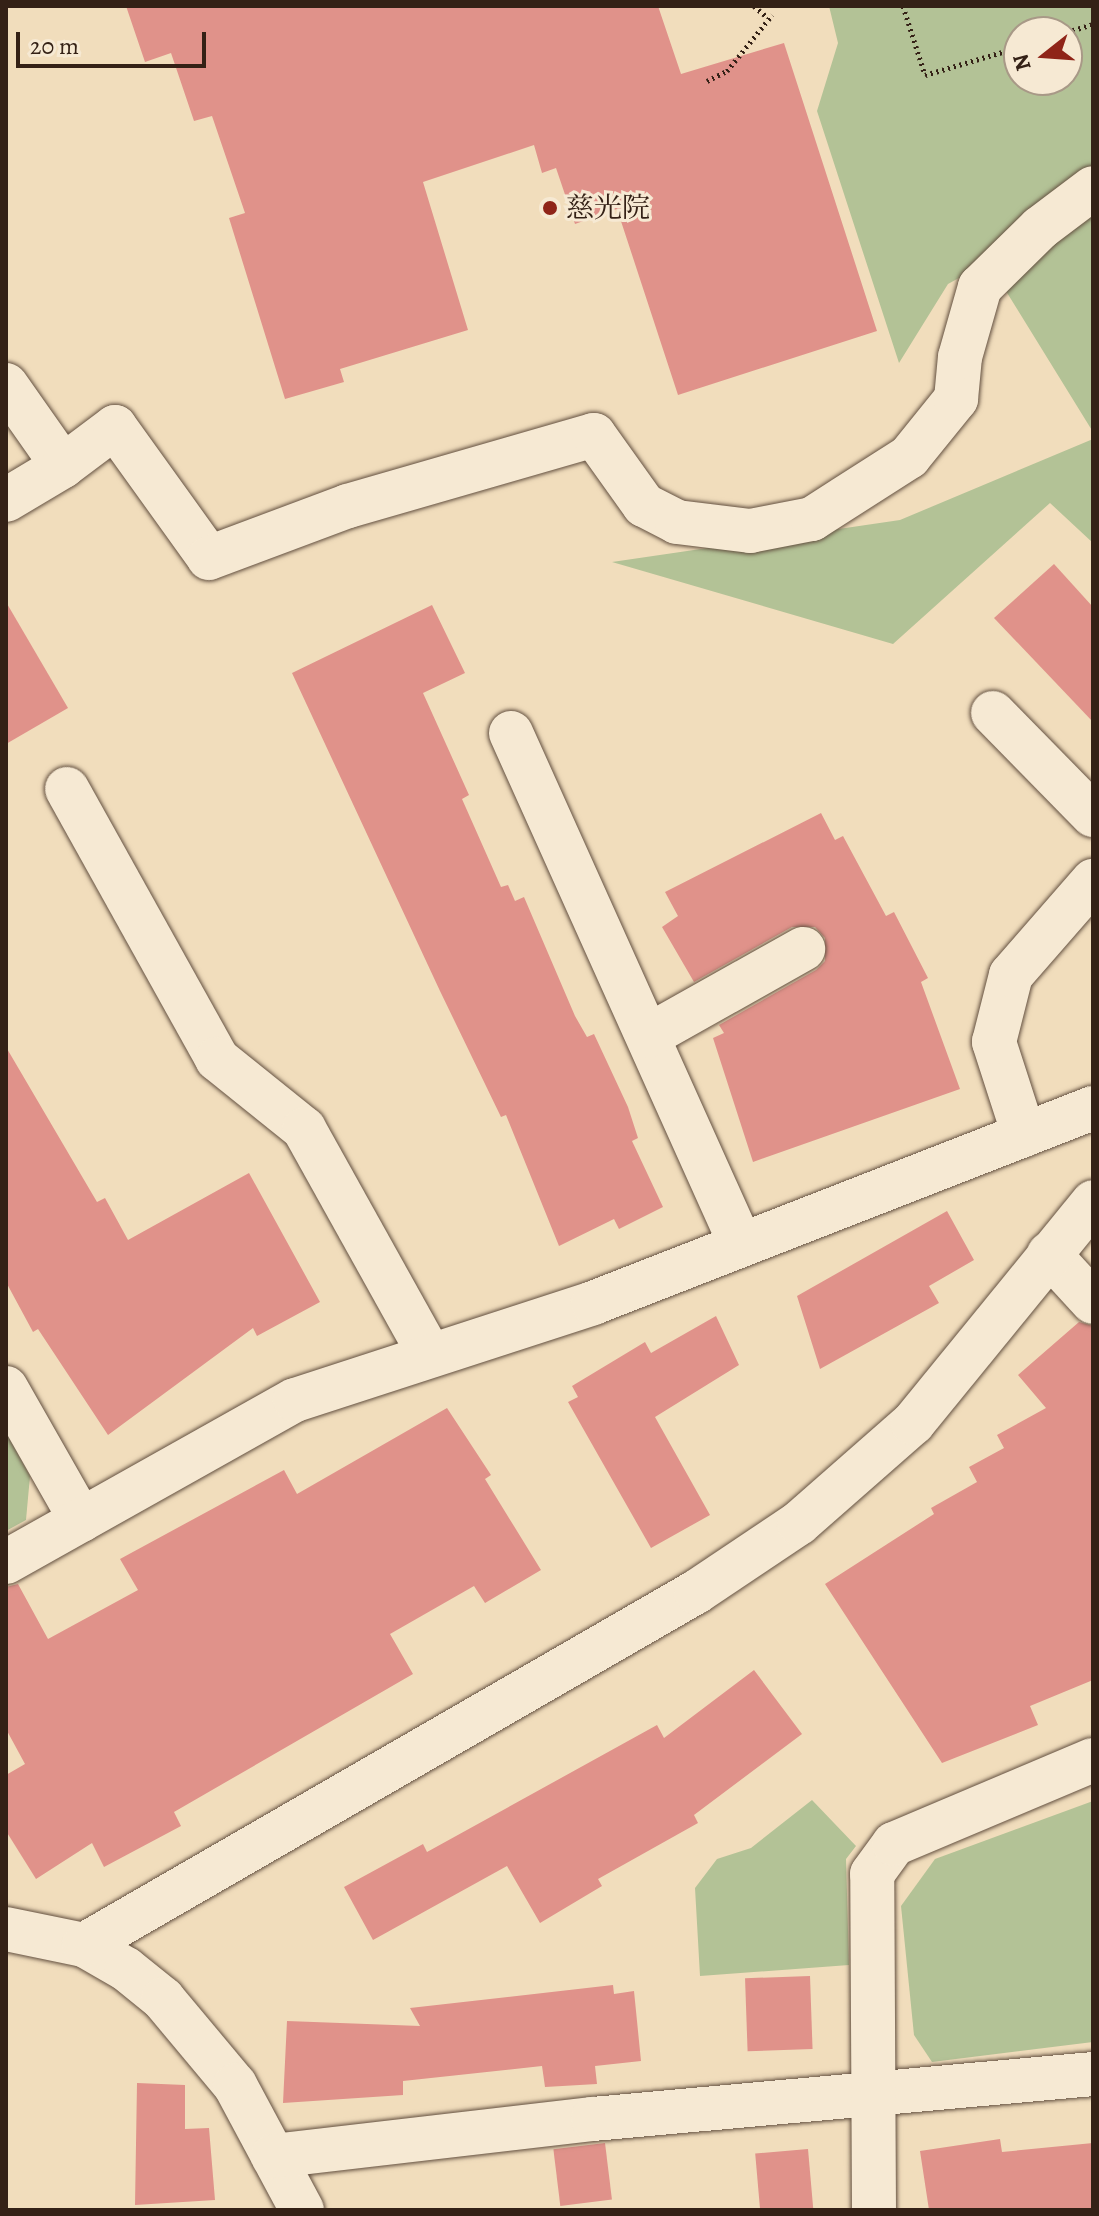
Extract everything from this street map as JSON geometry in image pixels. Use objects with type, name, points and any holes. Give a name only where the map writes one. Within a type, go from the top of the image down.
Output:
[{"type":"street","points":[[6,500],[115,427],[209,558],[348,506],[594,435],[644,505],[677,522],[750,531],[812,519],[909,457],[956,399],[960,357],[980,287],[1040,228],[1093,188]]},
{"type":"street","points":[[6,385],[77,455]]},
{"type":"street","points":[[993,713],[1093,815]]},
{"type":"street","points":[[511,733],[741,1245]]},
{"type":"street","points":[[67,789],[217,1059],[304,1129],[429,1354]]},
{"type":"street","points":[[1024,1135],[994,1042],[1011,975],[1093,881]]},
{"type":"street","points":[[648,1036],[803,949]]},
{"type":"street","points":[[6,1562],[295,1400],[593,1303],[1093,1108]]},
{"type":"street","points":[[84,1945],[696,1592],[799,1523],[913,1423],[1093,1202]]},
{"type":"street","points":[[1049,1254],[1093,1302]]},
{"type":"street","points":[[6,1388],[81,1520]]},
{"type":"street","points":[[874,2210],[876,2094],[872,1874],[894,1844],[1093,1760]]},
{"type":"street","points":[[6,1929],[84,1945],[126,1969],[190,2028],[235,2085],[302,2210]]},
{"type":"street","points":[[273,2156],[659,2114],[1093,2074]]},
{"type":"path","points":[[707,81],[727,71],[769,16],[754,6]]},
{"type":"path","points":[[903,6],[925,75],[1003,52]]},
{"type":"green space","points":[[829,6],[1093,6],[1093,432],[988,262],[948,284],[899,363],[817,111],[838,43]]},
{"type":"green space","points":[[1093,439],[1093,543],[1050,503],[893,644],[612,562],[900,520]]},
{"type":"green space","points":[[6,1433],[30,1476],[26,1520],[6,1531]]},
{"type":"green space","points":[[812,1800],[856,1846],[846,1859],[849,1965],[700,1976],[695,1888],[717,1859],[751,1848]]},
{"type":"green space","points":[[1093,1801],[1093,2042],[932,2062],[914,2035],[901,1906],[935,1859]]},
{"type":"building","points":[[126,6],[658,6],[681,74],[784,43],[877,331],[678,395],[617,209],[575,224],[556,168],[542,173],[534,145],[423,182],[468,330],[340,369],[344,382],[285,399],[229,218],[245,213],[212,116],[194,121],[171,53],[145,62]]},
{"type":"building","points":[[1054,564],[1093,607],[1093,722],[994,618]]},
{"type":"building","points":[[6,602],[68,708],[6,744]]},
{"type":"building","points":[[432,605],[465,673],[423,693],[469,795],[462,799],[501,887],[508,885],[515,901],[524,897],[575,1016],[587,1037],[594,1034],[628,1107],[638,1138],[632,1141],[663,1207],[619,1229],[614,1219],[559,1246],[506,1115],[501,1117],[292,673]]},
{"type":"building","points":[[821,813],[835,840],[843,836],[886,916],[894,912],[928,978],[921,982],[960,1089],[753,1162],[713,1038],[724,1033],[719,1025],[816,970],[825,961],[825,938],[815,927],[792,927],[694,982],[662,927],[678,916],[665,892]]},
{"type":"building","points":[[6,1047],[97,1202],[105,1198],[128,1240],[249,1173],[320,1302],[257,1336],[253,1328],[108,1435],[38,1329],[33,1332],[6,1282]]},
{"type":"building","points":[[947,1211],[974,1260],[929,1286],[939,1303],[820,1369],[797,1296]]},
{"type":"building","points":[[716,1316],[739,1365],[655,1417],[710,1515],[651,1548],[568,1402],[578,1397],[572,1386],[645,1342],[651,1353]]},
{"type":"building","points":[[1079,1322],[1093,1326],[1093,1680],[1030,1706],[1038,1725],[942,1763],[825,1584],[934,1514],[931,1508],[977,1482],[969,1467],[1004,1448],[997,1435],[1046,1408],[1018,1375]]},
{"type":"building","points":[[447,1408],[491,1475],[485,1479],[541,1570],[485,1603],[474,1586],[390,1634],[413,1674],[174,1812],[181,1826],[104,1867],[92,1843],[36,1879],[6,1831],[6,1775],[25,1764],[6,1729],[6,1587],[18,1584],[48,1639],[138,1590],[120,1559],[284,1470],[297,1494]]},
{"type":"building","points":[[754,1670],[802,1734],[694,1815],[698,1823],[598,1879],[602,1886],[540,1923],[507,1866],[373,1940],[344,1887],[423,1844],[427,1852],[657,1725],[664,1738]]},
{"type":"building","points":[[810,1976],[813,2049],[748,2051],[745,1978]]},
{"type":"building","points":[[613,1985],[614,1994],[634,1991],[641,2061],[595,2066],[597,2084],[545,2087],[542,2066],[403,2081],[403,2095],[283,2103],[287,2021],[420,2026],[410,2008]]},
{"type":"building","points":[[137,2083],[185,2085],[185,2129],[209,2128],[215,2200],[135,2205]]},
{"type":"building","points":[[1000,2139],[1002,2152],[1093,2143],[1093,2210],[929,2210],[920,2151]]},
{"type":"building","points":[[605,2143],[612,2200],[560,2206],[553,2149]]},
{"type":"building","points":[[808,2149],[813,2210],[760,2210],[755,2154]]},
{"type":"place","name":"慈光院","points":[[550,208]]}]
